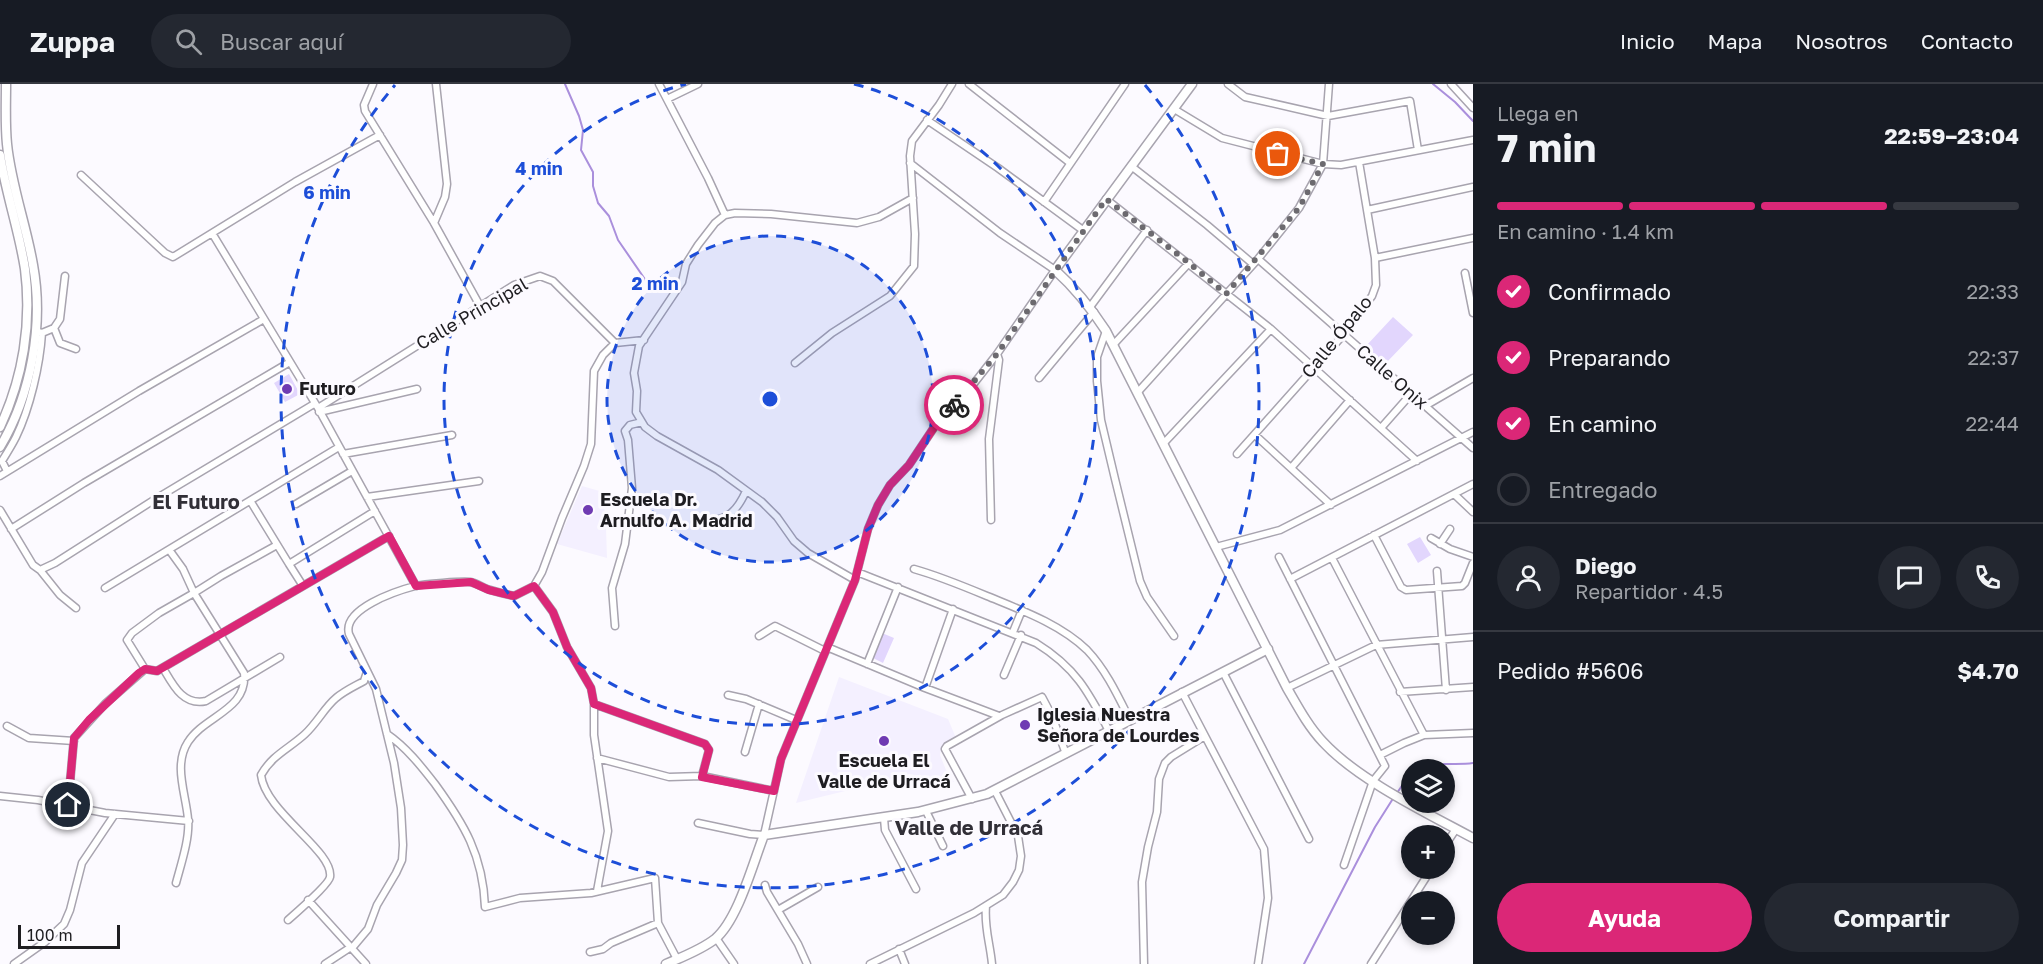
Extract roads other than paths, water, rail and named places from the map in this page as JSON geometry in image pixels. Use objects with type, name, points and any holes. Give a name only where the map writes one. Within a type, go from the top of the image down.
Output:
[{"type":"street","points":[[6,84],[7,143],[33,267],[39,359],[23,420],[17,436],[2,461],[7,471]]},
{"type":"street","points":[[373,84],[364,105],[365,111],[434,223],[480,306]]},
{"type":"street","points":[[434,223],[445,197],[447,184],[436,84]]},
{"type":"street","points":[[659,84],[708,178],[724,216]]},
{"type":"street","points":[[667,99],[698,84]]},
{"type":"street","points":[[795,363],[832,333],[890,296],[914,266],[915,234],[910,162],[912,141],[952,84]]},
{"type":"street","points":[[969,84],[1070,163]]},
{"type":"street","points":[[1044,202],[1125,84]]},
{"type":"street","points":[[666,964],[716,938],[726,926],[740,899],[764,835],[781,759],[855,580],[868,529],[878,505],[890,485],[909,465],[937,423],[968,391],[997,354],[1106,199],[1192,84]]},
{"type":"street","points":[[1228,84],[1245,97],[1328,116],[1410,100],[1418,150]]},
{"type":"street","points":[[1137,393],[1256,261],[1299,208],[1323,164],[1329,84]]},
{"type":"street","points":[[1451,84],[1473,108]]},
{"type":"street","points":[[1174,109],[1222,138],[1323,164],[1341,165],[1473,140]]},
{"type":"street","points":[[927,120],[1084,231]]},
{"type":"street","points":[[81,175],[172,257],[295,182],[381,135]]},
{"type":"street","points":[[0,155],[24,268],[27,315],[24,353],[17,384],[0,427]]},
{"type":"street","points":[[910,162],[1000,233],[1055,270],[1074,287],[1106,331],[1287,688],[1307,722],[1338,756],[1373,781],[1448,825]]},
{"type":"street","name":"Calle Ópalo","points":[[1237,454],[1344,334],[1372,296],[1376,275],[1375,258],[1359,162]]},
{"type":"street","name":"Calle Onix","points":[[1131,166],[1256,261],[1344,334],[1473,448]]},
{"type":"street","points":[[1367,210],[1473,187]]},
{"type":"street","points":[[855,580],[808,554],[794,541],[777,517],[746,491],[718,470],[657,436],[642,422],[636,412],[637,391],[634,373],[639,346],[682,282],[686,264],[698,245],[724,216],[735,213],[771,214],[857,223],[879,217],[913,198]]},
{"type":"street","points":[[1106,199],[1271,329],[1417,461]]},
{"type":"street","points":[[1040,378],[1092,310],[1147,230]]},
{"type":"street","points":[[212,233],[317,408],[416,586]]},
{"type":"street","points":[[1375,258],[1473,238]]},
{"type":"street","points":[[1113,345],[1189,263]]},
{"type":"street","points":[[1466,273],[1473,313]]},
{"type":"street","points":[[38,332],[54,328],[60,319],[65,276]]},
{"type":"street","name":"Calle Principal","points":[[40,570],[55,563],[157,498],[317,408],[514,285],[540,276],[553,281],[615,343]]},
{"type":"street","points":[[0,476],[139,391],[264,319]]},
{"type":"street","points":[[54,328],[60,343],[76,349]]},
{"type":"street","points":[[1163,444],[1271,329]]},
{"type":"street","points":[[1106,331],[1099,350],[1097,381],[1101,420],[1140,581],[1147,597],[1174,636]]},
{"type":"street","points":[[0,447],[19,408],[38,332]]},
{"type":"street","points":[[325,964],[352,947],[368,929],[377,905],[402,860],[401,808],[386,734],[376,689],[351,639],[348,629],[350,620],[366,606],[388,595],[416,586],[471,582],[489,590],[514,596],[534,586],[542,572],[591,444],[594,371],[603,356],[615,343],[644,340]]},
{"type":"street","points":[[991,520],[989,439],[999,360],[997,354]]},
{"type":"street","points":[[11,529],[84,483],[290,362]]},
{"type":"street","points":[[1425,406],[1473,378]]},
{"type":"street","points":[[317,408],[417,389]]},
{"type":"street","points":[[1381,428],[1412,394]]},
{"type":"street","points":[[1291,468],[1350,400]]},
{"type":"street","points":[[615,626],[612,588],[625,544],[632,488],[628,440],[625,431],[630,425],[642,422]]},
{"type":"street","points":[[1216,547],[1274,532],[1473,432]]},
{"type":"street","points":[[343,454],[452,435]]},
{"type":"street","points":[[1255,435],[1331,505]]},
{"type":"street","points":[[105,588],[170,551],[339,447]]},
{"type":"street","points":[[296,504],[352,471]]},
{"type":"street","points":[[367,497],[479,482]]},
{"type":"street","points":[[1290,579],[1473,484]]},
{"type":"street","points":[[694,522],[718,520],[732,514],[741,503],[746,491]]},
{"type":"street","points":[[1454,494],[1473,512]]},
{"type":"street","points":[[251,502],[303,586]]},
{"type":"street","points":[[0,510],[28,559],[60,595],[76,609]]},
{"type":"street","points":[[289,564],[375,511]]},
{"type":"street","points":[[1440,544],[1450,529]]},
{"type":"street","points":[[1374,535],[1403,589],[1438,589],[1464,585],[1473,563]]},
{"type":"street","points":[[277,545],[159,613],[129,636],[127,640],[145,669],[157,671],[163,668],[389,536]]},
{"type":"street","points":[[1431,538],[1450,549],[1473,557]]},
{"type":"street","points":[[170,551],[244,673],[238,698],[234,704],[199,730],[189,741],[182,754],[182,783],[189,821],[184,855],[176,883]]},
{"type":"street","points":[[1279,557],[1385,766],[1373,781],[1344,865]]},
{"type":"street","points":[[1332,558],[1424,735]]},
{"type":"street","points":[[914,569],[936,575],[1022,610],[1061,630],[1086,649],[1111,683],[1130,720]]},
{"type":"street","points":[[1437,571],[1446,690]]},
{"type":"street","points":[[857,572],[1021,635],[1053,654],[1074,673],[1094,701],[1109,731]]},
{"type":"street","points":[[534,586],[553,612],[567,647],[591,688],[594,704],[594,735],[608,831],[597,891]]},
{"type":"street","points":[[867,664],[898,587]]},
{"type":"street","points":[[925,688],[953,609]]},
{"type":"street","points":[[1013,632],[1022,610]]},
{"type":"street","points":[[759,636],[775,626],[925,688],[995,715],[1002,715]]},
{"type":"street","points":[[1004,675],[1021,635]]},
{"type":"street","points":[[1287,688],[1376,645],[1473,637]]},
{"type":"street","points":[[698,823],[764,835],[926,811],[972,799],[995,791],[1268,649]]},
{"type":"street","points":[[163,668],[175,688],[183,696],[197,703],[206,701],[280,657]]},
{"type":"street","points":[[68,805],[74,738],[89,720],[145,669]]},
{"type":"street","points":[[288,920],[325,887],[330,877],[328,866],[311,843],[277,807],[264,788],[261,775],[279,753],[315,724],[337,696],[364,681],[367,670]]},
{"type":"street","points":[[1223,672],[1309,839]]},
{"type":"street","points":[[1400,692],[1473,687]]},
{"type":"street","points":[[1182,693],[1265,854],[1268,898],[1258,964]]},
{"type":"street","points":[[728,695],[746,699],[796,720]]},
{"type":"street","points":[[972,799],[945,749],[946,746],[1002,715],[1042,697],[1052,716],[1066,754]]},
{"type":"street","points":[[594,704],[705,744],[709,750],[702,777]]},
{"type":"street","points":[[745,752],[759,704]]},
{"type":"street","points":[[7,726],[29,738],[74,741]]},
{"type":"street","points":[[1380,755],[1404,742],[1424,735],[1473,733]]},
{"type":"street","points":[[386,734],[399,742],[415,759],[464,827],[477,859],[483,884],[485,907],[520,898],[597,891],[656,878],[658,923],[677,959]]},
{"type":"street","points":[[1144,964],[1142,882],[1157,812],[1159,779],[1165,763],[1171,757],[1205,736]]},
{"type":"street","points":[[597,758],[669,777],[702,777],[774,791]]},
{"type":"street","points":[[870,964],[974,914],[1003,895],[1013,882],[1019,870],[1021,856],[1018,836],[995,791]]},
{"type":"street","points":[[0,796],[115,814],[189,821]]},
{"type":"street","points":[[926,811],[943,846]]},
{"type":"street","points":[[14,964],[45,942],[64,924],[82,863],[115,814]]},
{"type":"street","points":[[884,818],[885,830],[916,889]]},
{"type":"street","points":[[1455,829],[1473,838]]},
{"type":"street","points":[[1371,964],[1425,879]]},
{"type":"street","points":[[765,885],[807,964]]},
{"type":"street","points":[[778,910],[818,887]]},
{"type":"street","points":[[308,900],[366,964]]},
{"type":"street","points":[[986,906],[984,920],[992,964]]},
{"type":"street","points":[[590,952],[603,949],[611,943],[658,923]]},
{"type":"street","points":[[716,938],[734,964]]},
{"type":"street","points":[[899,949],[905,964]]},
{"type":"waterway","points":[[565,84],[583,130],[581,150],[593,172],[593,186],[598,203],[609,216],[618,240],[651,288]]},
{"type":"waterway","points":[[1433,84],[1473,121]]},
{"type":"waterway","points":[[1455,764],[1473,763]]},
{"type":"waterway","points":[[1397,793],[1401,787]]},
{"type":"waterway","points":[[1304,964],[1375,827],[1394,797]]},
{"type":"place","name":"Futuro","points":[[287,389]]},
{"type":"place","name":"Escuela Dr. Arnulfo A. Madrid","points":[[588,510]]},
{"type":"place","name":"Iglesia Nuestra Señora de Lourdes","points":[[1025,725]]},
{"type":"place","name":"Escuela El Valle de Urracá","points":[[884,741]]},
{"type":"district","name":"El Futuro","points":[[196,502]]},
{"type":"district","name":"Valle de Urracá","points":[[969,828]]}]
